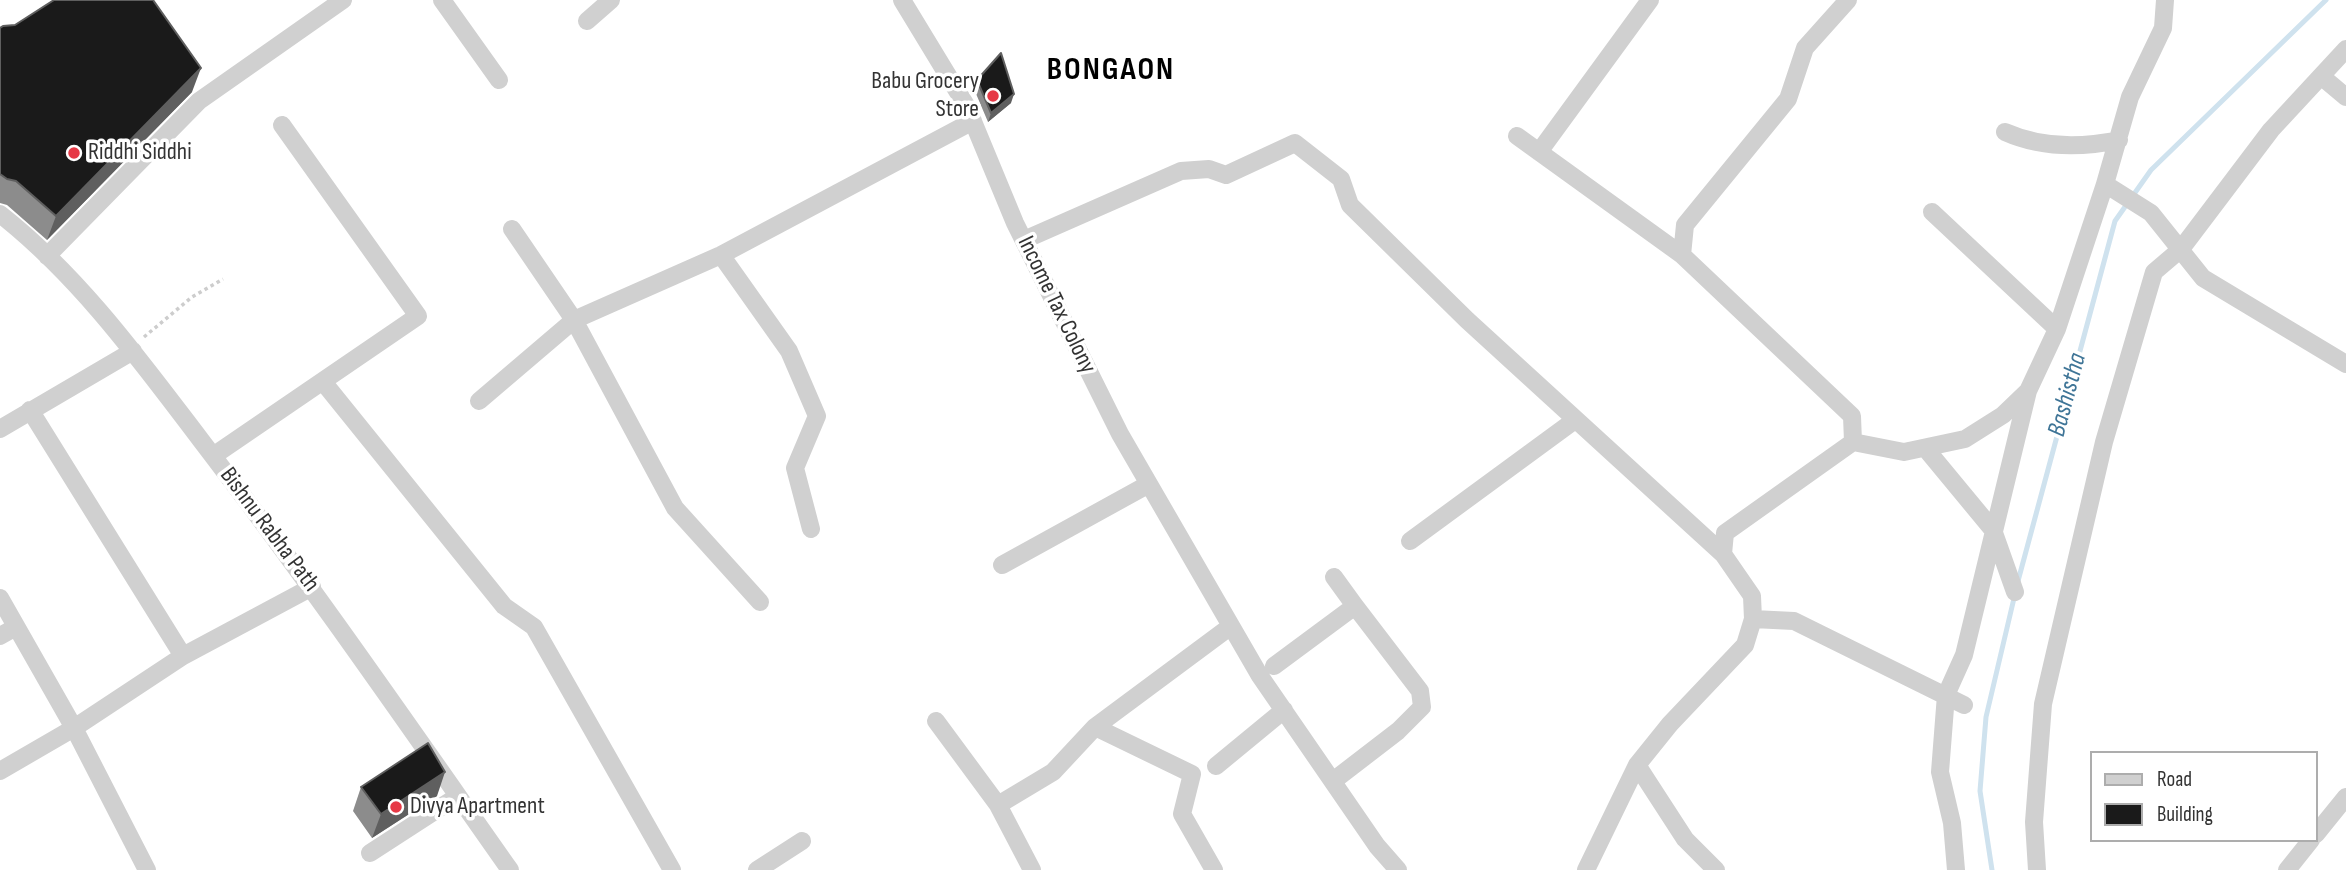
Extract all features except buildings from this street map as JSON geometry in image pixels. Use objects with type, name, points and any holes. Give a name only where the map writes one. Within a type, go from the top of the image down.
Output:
[{"type":"street","points":[[47,256],[198,101],[343,0]]},
{"type":"street","points":[[442,0],[499,80]]},
{"type":"street","points":[[587,21],[611,0]]},
{"type":"street","name":"Income Tax Colony","points":[[902,0],[973,121],[1024,240],[1120,435],[1219,606],[1284,710],[1377,846],[1398,870]]},
{"type":"street","points":[[1539,152],[1650,0]]},
{"type":"street","points":[[1956,870],[1952,823],[1940,772],[1945,695],[1964,655],[2028,391],[2057,329],[2112,187],[2119,141],[2130,97],[2163,28],[2165,0]]},
{"type":"street","points":[[1682,255],[1685,225],[1788,99],[1805,48],[1846,1]]},
{"type":"street","points":[[2036,870],[2034,822],[2043,704],[2104,442],[2154,272],[2181,249],[2271,131],[2346,49]]},
{"type":"street","points":[[2321,76],[2346,97]]},
{"type":"street","points":[[480,401],[574,320],[721,255],[973,121]]},
{"type":"street","points":[[213,456],[324,383],[418,316],[282,125]]},
{"type":"street","points":[[2005,132],[2021,139],[2065,146],[2093,146],[2119,141]]},
{"type":"street","points":[[1517,136],[1682,255],[1852,416],[1853,442]]},
{"type":"street","points":[[1024,240],[1181,171],[1209,169],[1226,175],[1295,144],[1341,179],[1350,205],[1575,420],[1723,554],[1752,596],[1753,619],[1745,645],[1670,724],[1637,765],[1586,870]]},
{"type":"street","points":[[2112,187],[2151,213],[2203,278],[2346,364]]},
{"type":"street","points":[[1932,212],[2057,329]]},
{"type":"street","name":"Bishnu Rabha Path","points":[[0,214],[47,256],[136,346],[213,456],[312,587],[510,870]]},
{"type":"street","points":[[512,229],[574,320],[675,508],[760,602]]},
{"type":"street","points":[[721,255],[789,351],[817,416],[795,468],[811,529]]},
{"type":"street","points":[[0,429],[136,346]]},
{"type":"street","points":[[324,383],[504,606],[534,627],[672,870]]},
{"type":"street","points":[[1723,554],[1725,533],[1853,442],[1905,452],[1965,439],[2003,415],[2028,391]]},
{"type":"street","points":[[30,410],[183,656]]},
{"type":"street","points":[[1410,541],[1575,420]]},
{"type":"street","points":[[1926,449],[1993,530],[2015,592]]},
{"type":"street","points":[[1002,565],[1149,484]]},
{"type":"street","points":[[1333,781],[1398,731],[1422,707],[1420,691],[1334,577]]},
{"type":"street","points":[[0,771],[74,728],[183,656],[312,587]]},
{"type":"street","points":[[0,598],[74,728],[147,870]]},
{"type":"street","points":[[1274,666],[1355,606]]},
{"type":"street","points":[[1753,619],[1794,621],[1964,705]]},
{"type":"street","points":[[998,805],[1053,772],[1095,727],[1231,626]]},
{"type":"street","points":[[0,636],[16,627]]},
{"type":"street","points":[[1216,766],[1284,710]]},
{"type":"street","points":[[936,720],[998,805],[1032,870]]},
{"type":"street","points":[[1095,727],[1192,774],[1182,814],[1214,870]]},
{"type":"street","points":[[1637,765],[1685,839],[1716,870]]},
{"type":"street","points":[[370,853],[458,796]]},
{"type":"street","points":[[2318,832],[2346,797]]},
{"type":"street","points":[[757,870],[802,841]]},
{"type":"street","points":[[2287,870],[2309,842]]},
{"type":"path","points":[[136,346],[192,297],[223,279]]},
{"type":"waterway","name":"Bashistha","points":[[2018,581],[2115,221],[2151,170],[2326,0]]},
{"type":"waterway","name":"Bashistha","points":[[1992,870],[1980,791],[1986,717],[2015,594]]},
{"type":"place","name":"Babu Grocery Store","points":[[993,96]]},
{"type":"place","name":"Riddhi Siddhi","points":[[74,153]]},
{"type":"place","name":"Divya Apartment","points":[[396,807]]},
{"type":"district","name":"BONGAON","points":[[1111,71]]}]
